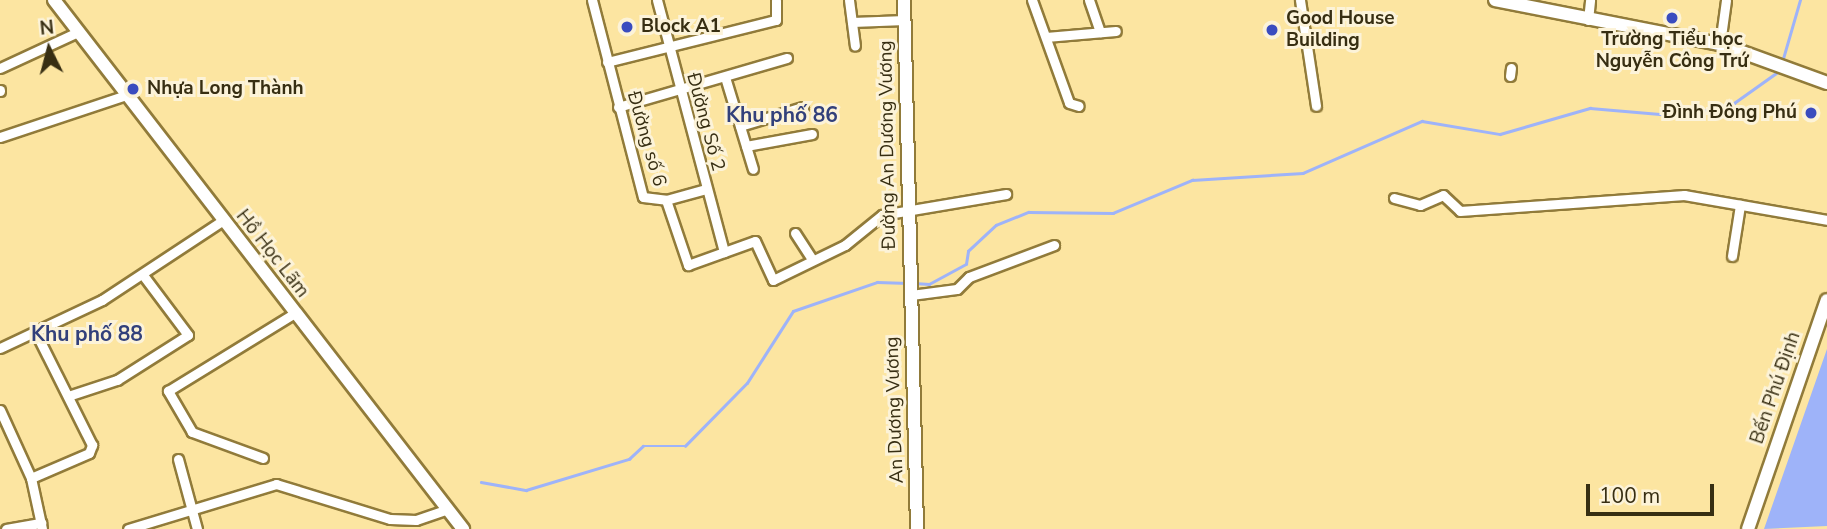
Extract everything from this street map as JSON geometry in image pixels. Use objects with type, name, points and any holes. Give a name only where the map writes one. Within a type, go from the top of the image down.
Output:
[{"type":"main road","name":"Hồ Học Lãm","points":[[54,0],[293,314],[463,529]]},
{"type":"main road","name":"Đường An Dương Vương","points":[[904,0],[911,292]]},
{"type":"main road","points":[[1494,0],[1720,44],[1757,60],[1827,83]]},
{"type":"main road","name":"An Dương Vương","points":[[911,292],[917,529]]},
{"type":"main road","name":"Bến Phú Định","points":[[1748,529],[1827,300]]},
{"type":"street","name":"Đường số 6","points":[[592,0],[643,197],[666,201],[688,265],[724,251]]},
{"type":"street","name":"Đường Số 2","points":[[657,0],[678,90],[724,251]]},
{"type":"street","points":[[607,62],[776,20],[776,0]]},
{"type":"street","points":[[849,0],[855,46]]},
{"type":"street","points":[[1032,0],[1069,103],[1079,106]]},
{"type":"street","points":[[1089,0],[1100,32]]},
{"type":"street","points":[[1300,0],[1316,106]]},
{"type":"street","points":[[1588,20],[1590,0]]},
{"type":"street","points":[[1720,44],[1726,0]]},
{"type":"street","points":[[852,23],[905,20]]},
{"type":"street","points":[[1046,37],[1116,31]]},
{"type":"street","points":[[0,68],[78,32]]},
{"type":"street","points":[[618,107],[787,58]]},
{"type":"street","points":[[725,76],[753,169]]},
{"type":"street","points":[[0,137],[126,95]]},
{"type":"street","points":[[740,126],[803,107]]},
{"type":"street","points":[[746,146],[812,134]]},
{"type":"street","points":[[666,201],[706,189]]},
{"type":"street","points":[[724,251],[755,241],[773,279],[845,245],[882,215],[907,208],[1006,194]]},
{"type":"street","points":[[1394,198],[1420,205],[1443,195],[1460,211],[1684,195],[1827,220]]},
{"type":"street","points":[[1732,257],[1740,205]]},
{"type":"street","points":[[0,348],[37,335],[143,275],[222,221]]},
{"type":"street","points":[[795,233],[812,259]]},
{"type":"street","points":[[911,292],[957,289],[970,277],[1054,245]]},
{"type":"street","points":[[68,396],[117,380],[188,335],[143,275]]},
{"type":"street","points":[[263,458],[192,432],[168,391],[293,314]]},
{"type":"street","points":[[31,478],[89,453],[92,445],[37,335]]},
{"type":"street","points":[[0,410],[31,478],[41,526],[6,529]]},
{"type":"street","points":[[178,459],[197,529]]},
{"type":"street","points":[[128,529],[276,484],[390,519],[416,520],[448,509]]},
{"type":"water","points":[[1827,349],[1827,526],[1764,529]]},
{"type":"waterway","points":[[1782,62],[1800,0]]},
{"type":"waterway","points":[[914,283],[929,284],[966,264],[968,251],[996,225],[1029,212],[1113,213],[1192,180],[1303,173],[1422,121],[1500,134],[1590,108],[1683,116],[1734,103],[1779,71]]},
{"type":"waterway","points":[[481,482],[526,490],[629,459],[643,446],[685,446],[747,383],[793,311],[877,282],[908,283]]},
{"type":"place","name":"Trường Tiểu học Nguyễn Công Trứ","points":[[1672,18]]},
{"type":"place","name":"Block A1","points":[[627,27]]},
{"type":"place","name":"Good House Building","points":[[1272,30]]},
{"type":"place","name":"Nhựa Long Thành","points":[[133,89]]},
{"type":"place","name":"Đình Đông Phú","points":[[1811,113]]},
{"type":"district","name":"Khu phố 86","points":[[782,115]]},
{"type":"district","name":"Khu phố 88","points":[[87,334]]}]
